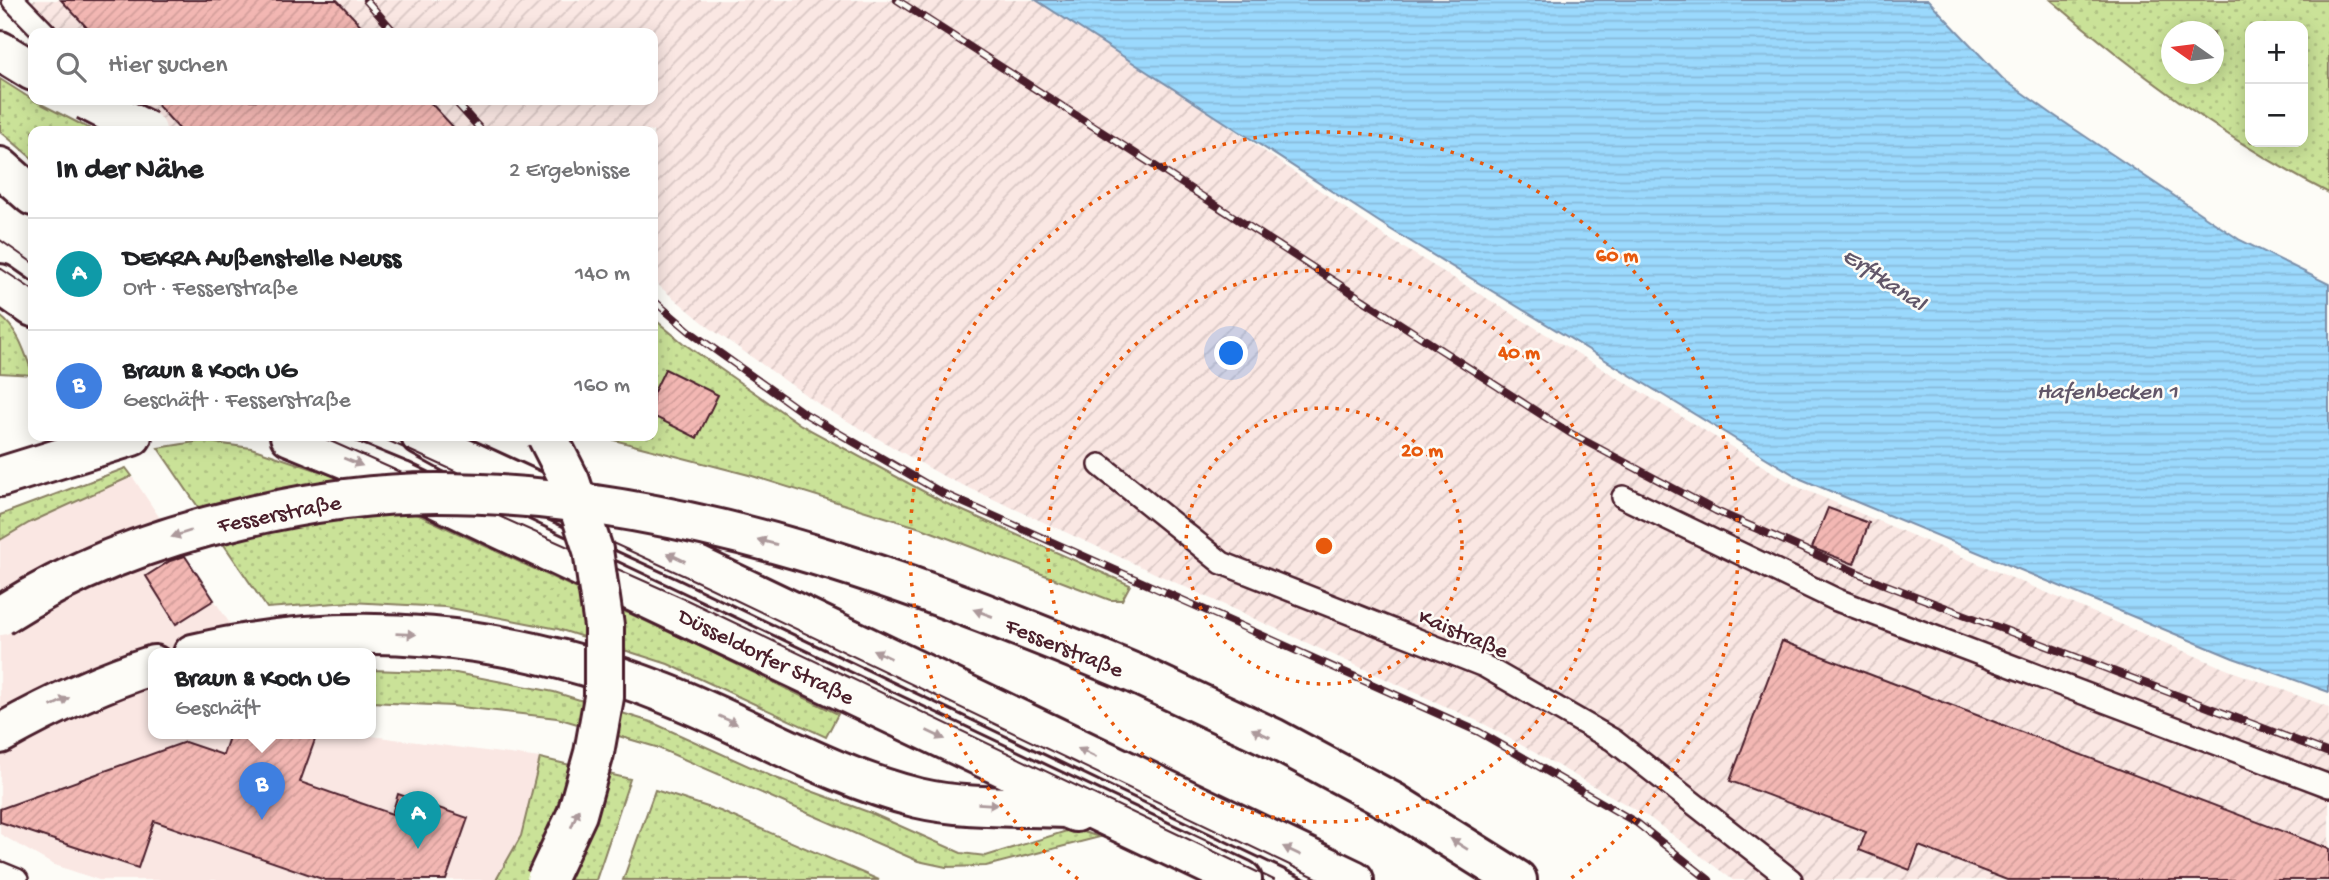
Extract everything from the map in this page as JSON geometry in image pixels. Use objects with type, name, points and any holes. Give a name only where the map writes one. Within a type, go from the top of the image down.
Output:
[{"type":"main road","points":[[0,51],[28,68]]},
{"type":"main road","points":[[96,105],[137,126]]},
{"type":"main road","points":[[0,167],[28,192]]},
{"type":"main road","points":[[0,177],[28,194]]},
{"type":"main road","points":[[0,284],[28,304]]},
{"type":"main road","points":[[0,467],[28,441]]},
{"type":"main road","points":[[0,477],[116,441]]},
{"type":"main road","name":"Düsseldorfer Straße","points":[[302,441],[412,487],[1242,880]]},
{"type":"main road","points":[[430,441],[1354,880]]},
{"type":"main road","points":[[547,880],[577,814],[594,752],[604,697],[604,626],[593,550],[570,481],[550,441]]},
{"type":"main road","name":"Fesserstraße","points":[[0,616],[78,574],[144,546],[208,526],[283,508],[360,498],[435,493],[519,496],[609,506],[687,521],[802,552],[1027,629],[1138,675],[1273,738],[1394,803],[1517,880]]},
{"type":"main road","points":[[216,648],[289,636],[355,633],[428,635],[550,657],[665,693],[861,779],[899,792],[941,802],[1066,808],[1182,852]]},
{"type":"main road","points":[[0,734],[51,705],[148,667]]},
{"type":"lane","points":[[13,0],[40,28]]},
{"type":"lane","points":[[113,105],[134,126]]},
{"type":"lane","name":"Kaistraße","points":[[1100,465],[1222,563],[1484,666],[1613,740],[1791,880]]},
{"type":"lane","points":[[1623,497],[1837,600],[2329,786]]},
{"type":"lane","points":[[0,873],[17,880]]},
{"type":"shaded area","points":[[0,0],[1050,0],[1386,237],[1796,486],[2226,669],[2329,707],[2329,880],[1733,880],[1650,818],[1484,724],[945,477],[823,407],[710,328],[658,285],[658,126],[119,126],[98,105],[658,105],[658,28],[28,28],[28,32]]},
{"type":"shaded area","points":[[132,476],[246,648],[148,648],[148,739],[376,739],[376,737],[540,758],[521,836],[496,880],[99,880],[52,864],[0,834],[0,540],[29,523]]},
{"type":"green space","points":[[2051,0],[2329,0],[2329,193],[2247,147],[2308,147],[2308,21],[2245,21],[2245,146],[2150,80]]},
{"type":"green space","points":[[0,79],[28,97],[28,105],[43,105],[84,126],[28,126],[28,155],[0,131]]},
{"type":"green space","points":[[0,316],[17,335],[28,361],[28,375],[0,373]]},
{"type":"green space","points":[[658,322],[683,343],[801,425],[943,502],[1130,585],[1122,600],[1110,600],[924,529],[749,475],[618,441],[658,441]]},
{"type":"green space","points":[[201,441],[251,448],[340,478],[838,714],[826,737],[668,664],[558,629],[445,607],[350,602],[267,608],[158,448]]},
{"type":"green space","points":[[126,468],[132,476],[29,523],[0,540],[0,515]]},
{"type":"green space","points":[[376,670],[456,673],[554,692],[651,722],[773,777],[871,813],[961,853],[986,856],[1073,829],[1100,837],[986,866],[946,867],[918,861],[656,747],[557,718],[452,706],[376,702]]},
{"type":"green space","points":[[540,758],[630,779],[596,880],[496,880],[521,836]]},
{"type":"green space","points":[[655,790],[720,811],[879,880],[623,880]]},
{"type":"water","points":[[1036,0],[1928,0],[2003,79],[2052,114],[2240,240],[2329,284],[2329,692],[2233,658],[1801,479],[1390,229]]},
{"type":"building","points":[[61,0],[337,0],[363,28],[87,28]]},
{"type":"building","points":[[158,105],[433,105],[452,126],[176,126]]},
{"type":"building","points":[[665,369],[718,395],[697,438],[658,418],[658,384]]},
{"type":"building","points":[[1828,508],[1869,523],[1854,564],[1812,548]]},
{"type":"building","points":[[185,556],[214,600],[176,624],[146,576],[170,561]]},
{"type":"building","points":[[1782,641],[2329,849],[2329,880],[2007,880],[1919,846],[1910,870],[1859,850],[1866,832],[1730,781]]},
{"type":"building","points":[[228,739],[315,739],[300,782],[392,814],[398,794],[468,818],[446,880],[325,880],[154,821],[138,868],[0,822],[0,809],[185,742],[223,755]]},
{"type":"tram line","points":[[0,240],[28,260]]},
{"type":"tram line","points":[[0,268],[28,287]]},
{"type":"tram line","points":[[330,441],[687,600],[1274,880]]},
{"type":"tram line","points":[[389,441],[698,582],[1321,880]]},
{"type":"railway","points":[[366,0],[391,28]]},
{"type":"railway","points":[[897,0],[1570,433],[1716,511],[1881,583],[2329,753]]},
{"type":"railway","points":[[459,105],[477,126]]},
{"type":"railway","points":[[658,304],[693,334],[802,412],[942,493],[1479,732],[1637,823],[1709,880]]},
{"type":"place","name":"Braun & Koch UG","points":[[262,820]]},
{"type":"place","name":"DEKRA Außenstelle Neuss","points":[[418,849]]},
{"type":"water label","name":"Erftkanal","points":[[1885,278]]},
{"type":"water label","name":"Hafenbecken 1","points":[[2107,390]]}]
